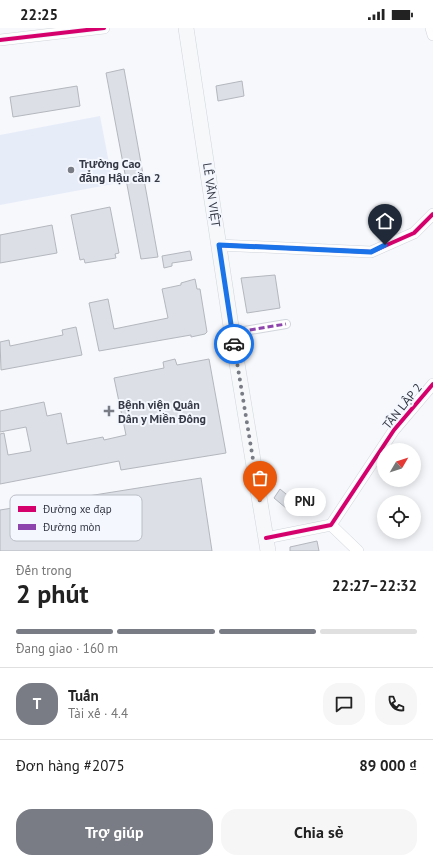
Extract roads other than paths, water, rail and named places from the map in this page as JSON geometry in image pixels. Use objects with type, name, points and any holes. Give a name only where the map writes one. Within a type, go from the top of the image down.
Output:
[{"type":"main road","name":"LÊ VĂN VIỆT","points":[[186,28],[232,332],[267,544]]},
{"type":"street","points":[[0,40],[104,28]]},
{"type":"street","points":[[431,28],[433,35]]},
{"type":"street","points":[[219,245],[371,252],[414,233],[433,214]]},
{"type":"street","points":[[232,332],[286,324]]},
{"type":"street","name":"TÂN LẬP 2","points":[[331,525],[394,430],[433,384]]},
{"type":"street","points":[[267,544],[331,525],[358,551]]},
{"type":"place","name":"Trường Cao đẳng Hậu cần 2","points":[[71,170]]},
{"type":"place","name":"Bệnh viện Quân Dân y Miền Đông","points":[[109,411]]},
{"type":"place","name":"PNJ","points":[[260,502]]}]
